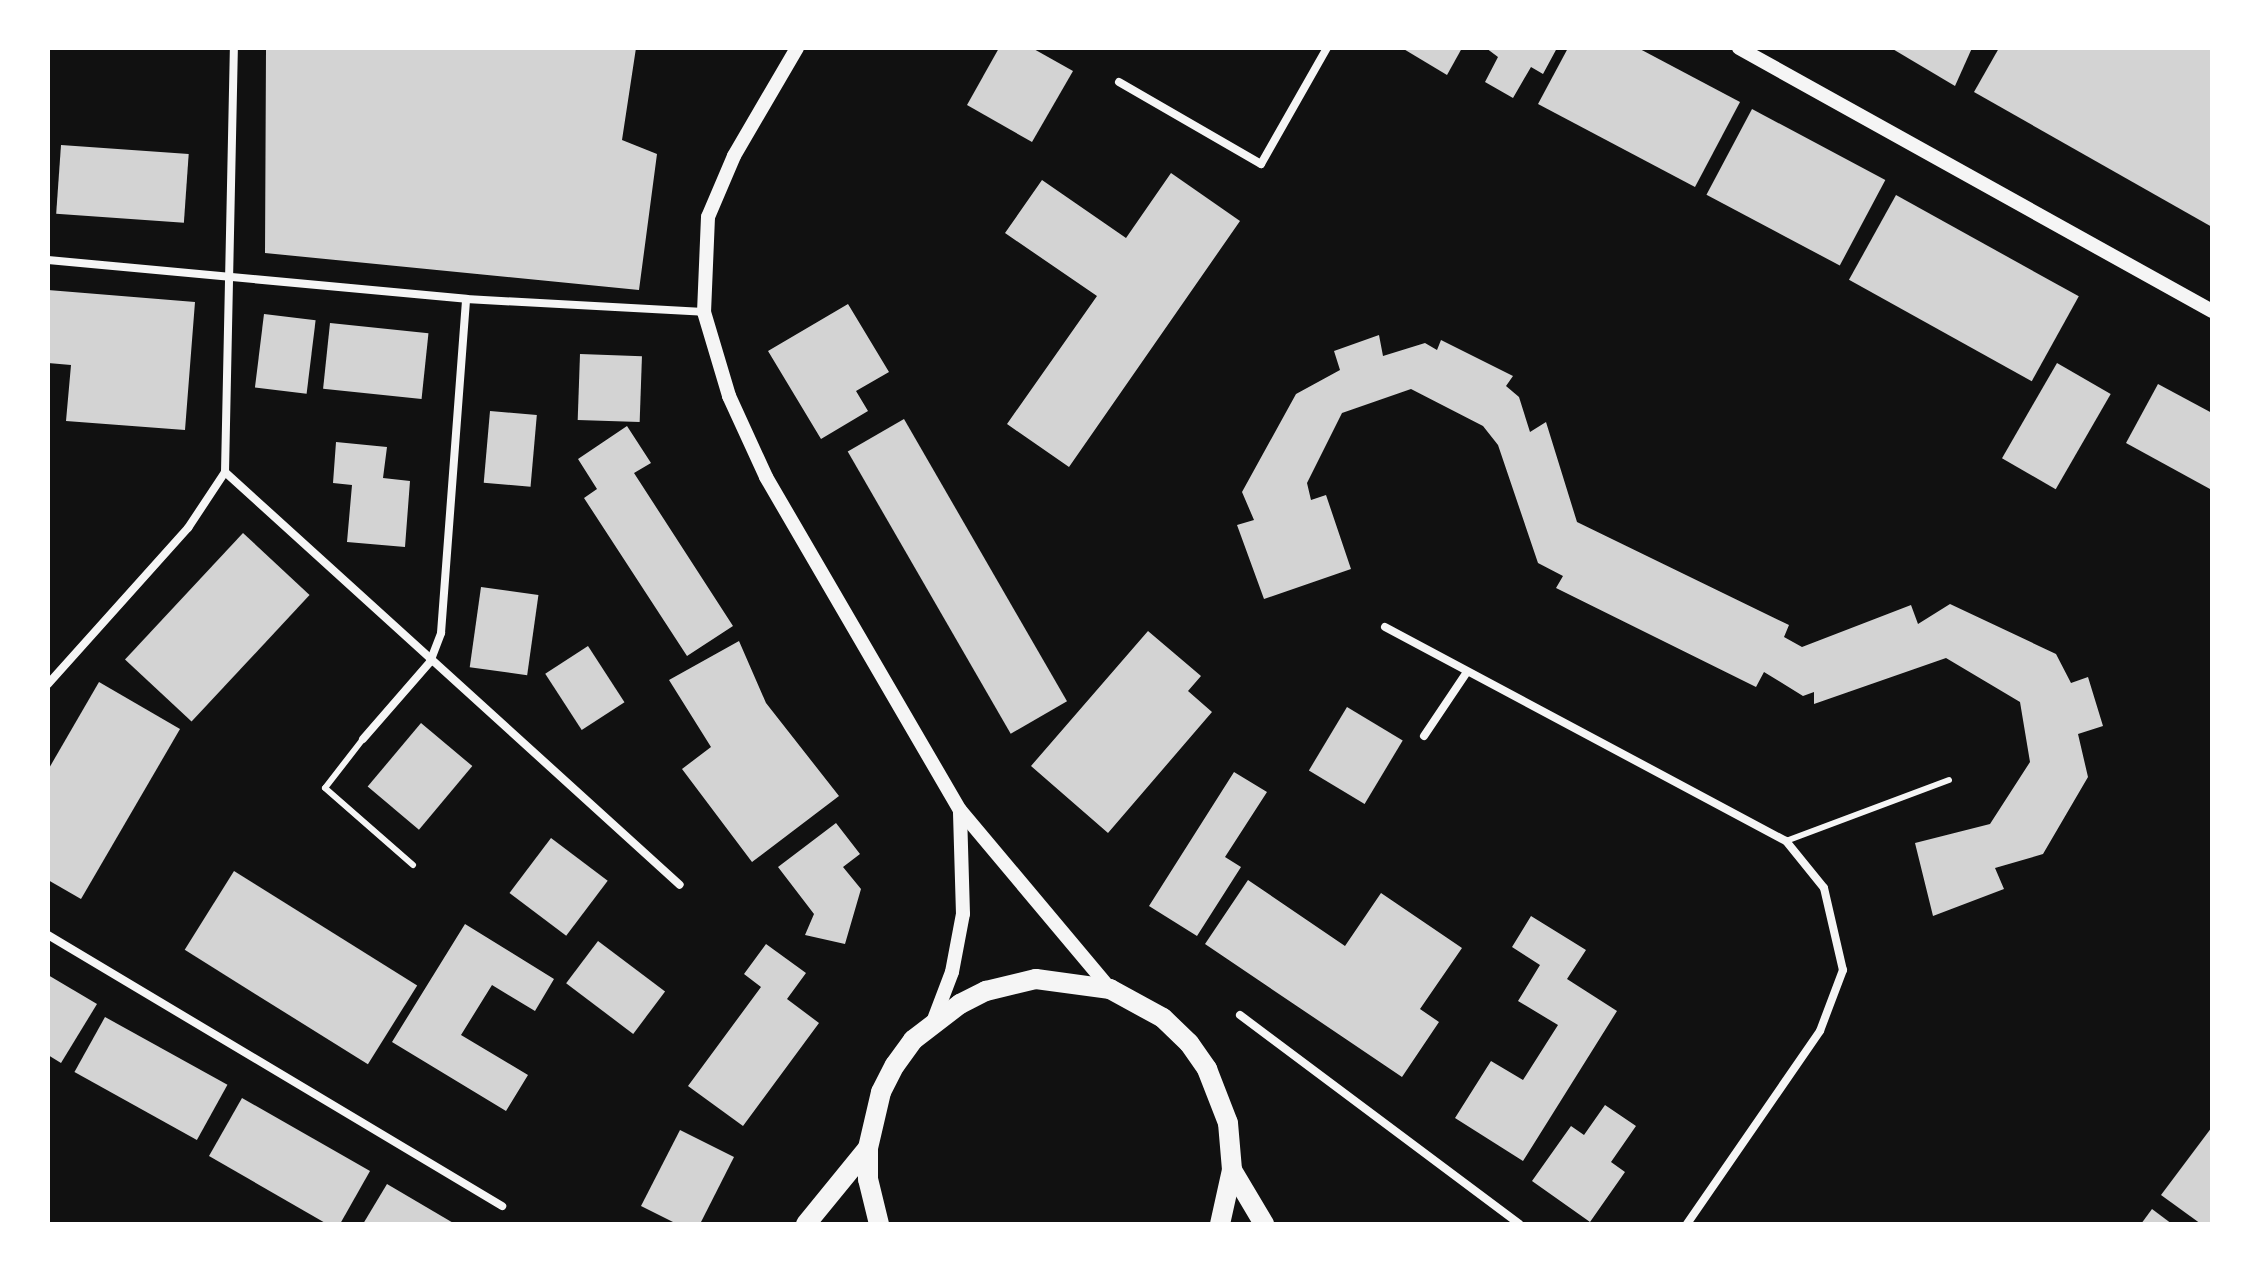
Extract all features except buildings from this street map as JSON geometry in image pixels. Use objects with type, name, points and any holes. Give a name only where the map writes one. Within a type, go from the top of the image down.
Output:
[{"type":"main road","points":[[879,1224],[868,1179],[868,1148],[881,1092],[904,1053],[933,1022],[986,991],[1036,979],[1110,989],[1163,1018],[1207,1069],[1228,1123],[1232,1170],[1220,1224]]},
{"type":"main road","points":[[806,1224],[868,1148]]},
{"type":"main road","points":[[1232,1170],[1264,1224]]},
{"type":"street","points":[[48,683],[188,528],[225,472],[234,48]]},
{"type":"street","points":[[797,48],[734,156],[708,217],[704,312],[729,396],[766,477],[960,810],[1110,989]]},
{"type":"street","points":[[1119,82],[1261,164],[1327,48]]},
{"type":"street","points":[[1739,48],[2212,311]]},
{"type":"street","points":[[48,260],[466,299],[704,312]]},
{"type":"street","points":[[363,739],[430,662],[441,633],[466,299]]},
{"type":"street","points":[[225,472],[430,662],[680,885]]},
{"type":"street","points":[[1385,627],[1786,841],[1824,888],[1843,970],[1820,1031],[1687,1224]]},
{"type":"street","points":[[1424,736],[1467,672]]},
{"type":"street","points":[[933,1022],[952,972],[963,914],[960,810]]},
{"type":"street","points":[[48,935],[502,1206]]},
{"type":"street","points":[[1240,1015],[1519,1224]]},
{"type":"lane","points":[[363,739],[325,788],[413,865]]},
{"type":"lane","points":[[1786,841],[1949,780]]}]
